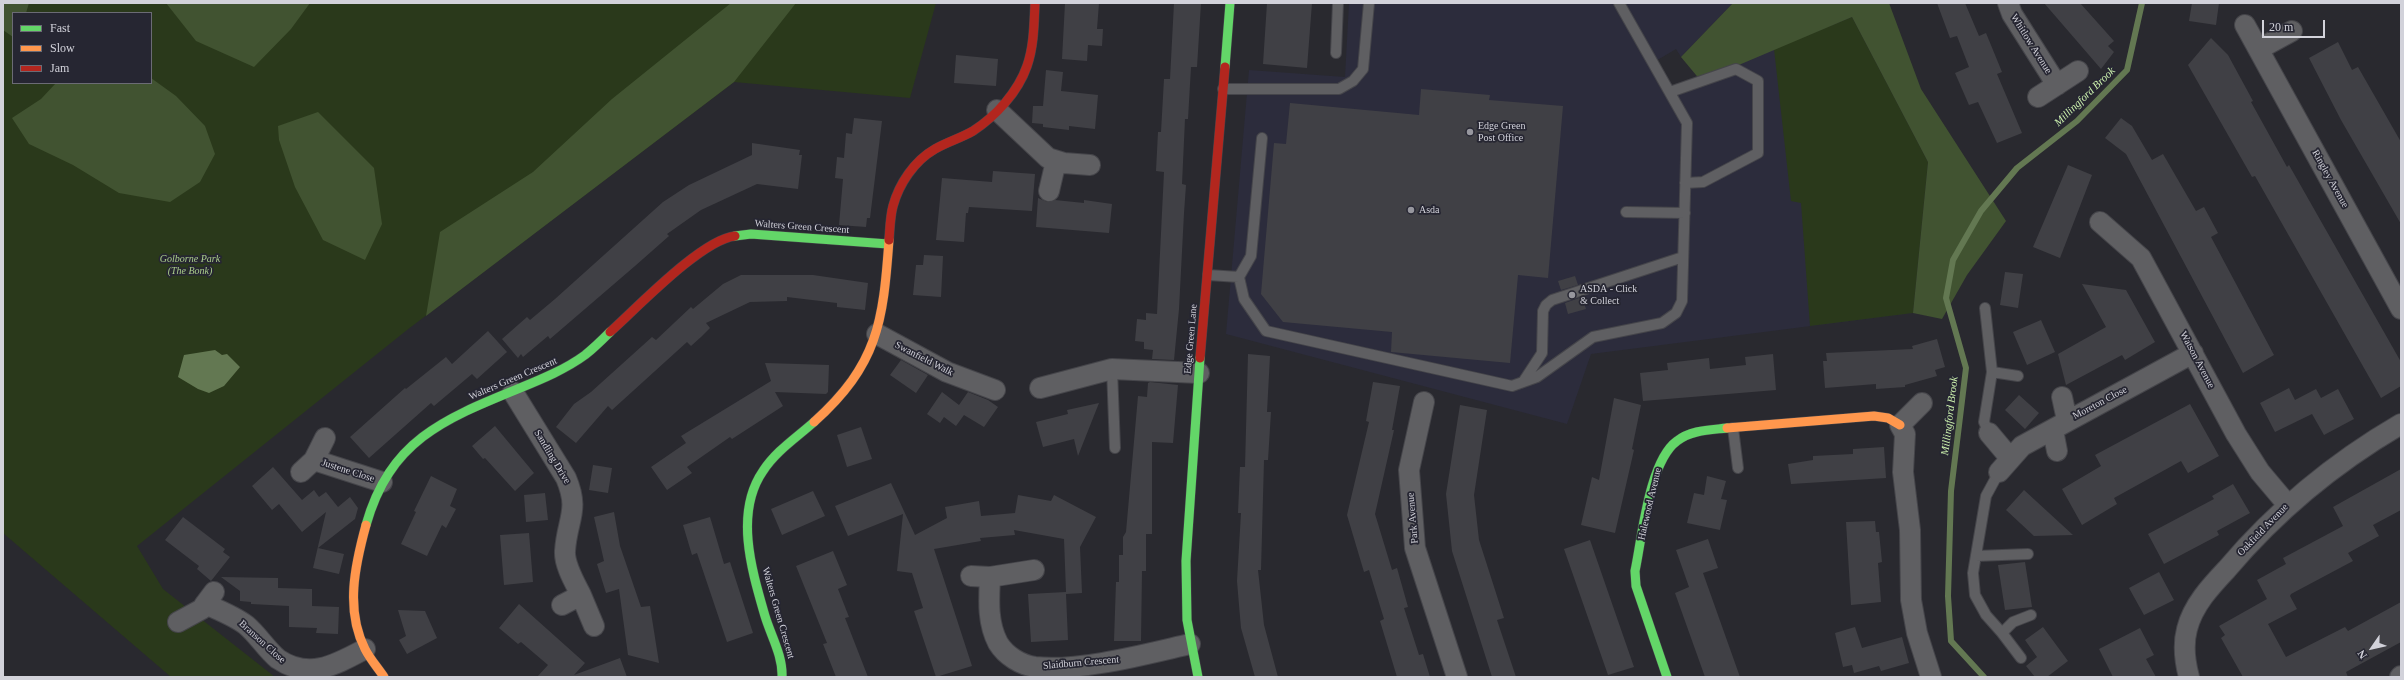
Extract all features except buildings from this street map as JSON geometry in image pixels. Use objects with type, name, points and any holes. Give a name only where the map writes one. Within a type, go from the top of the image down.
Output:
[{"type":"street","name":"Walters Green Crescent","points":[[782,677],[781,662],[765,615],[752,562],[749,534],[751,495],[767,464],[777,452],[822,415],[850,384],[866,362],[877,334],[882,312],[893,202],[904,179],[912,168],[927,154],[965,135],[986,122],[1016,88],[1027,66],[1031,48],[1035,3]]},
{"type":"street","name":"Edge Green Lane","points":[[1198,677],[1190,644],[1186,615],[1185,575],[1199,374],[1230,3]]},
{"type":"street","name":"Whitlow Avenue","points":[[2008,3],[2012,14],[2057,85]]},
{"type":"street","name":"Ringley Avenue","points":[[2245,25],[2401,309]]},
{"type":"street","points":[[2259,50],[2292,31]]},
{"type":"street","name":"Whitlow Avenue","points":[[2038,97],[2078,71]]},
{"type":"street","points":[[998,110],[1048,158],[1056,161],[1090,166]]},
{"type":"street","points":[[1049,190],[1056,161]]},
{"type":"street","name":"Watson Avenue","points":[[2100,222],[2141,258],[2236,434],[2260,472],[2287,504]]},
{"type":"street","name":"Walters Green Crescent","points":[[384,677],[365,649],[357,630],[353,608],[355,570],[367,523],[382,482],[406,449],[427,431],[456,416],[566,369],[585,355],[699,252],[726,237],[751,234],[888,244]]},
{"type":"street","name":"Swanfield Walk","points":[[877,334],[947,372],[995,390]]},
{"type":"street","name":"Moreton Close","points":[[2004,465],[2022,446],[2193,353]]},
{"type":"street","points":[[1040,388],[1112,369],[1199,374]]},
{"type":"street","name":"Sandling Drive","points":[[513,392],[566,478],[571,491],[574,502],[565,552],[594,626]]},
{"type":"street","points":[[2057,451],[2062,397]]},
{"type":"street","name":"Park Avenue","points":[[1424,402],[1409,470],[1415,548],[1457,677]]},
{"type":"street","points":[[1922,403],[1900,425],[1905,434],[1904,472],[1910,530],[1911,600],[1917,633],[1931,677]]},
{"type":"street","name":"Halewood Avenue","points":[[1667,677],[1636,586],[1635,571],[1654,477],[1664,455],[1676,441],[1697,431],[1874,416],[1888,418],[1900,425]]},
{"type":"street","name":"Oakfield Avenue","points":[[2189,677],[2185,650],[2187,629],[2196,608],[2207,591],[2246,546],[2287,504],[2340,462],[2401,424]]},
{"type":"street","points":[[1989,433],[2004,465]]},
{"type":"street","name":"Justene Close","points":[[325,438],[308,466],[382,482]]},
{"type":"street","name":"Slaidburn Crescent","points":[[1034,570],[980,576],[989,604],[992,628],[999,644],[1011,657],[1022,663],[1052,668],[1080,665],[1133,657],[1190,644]]},
{"type":"street","points":[[562,605],[581,595]]},
{"type":"street","name":"Branson Close","points":[[178,622],[202,609],[209,598],[246,625],[277,658],[301,670],[314,672],[327,669],[365,649]]},
{"type":"lane","points":[[1336,53],[1338,3]]},
{"type":"lane","points":[[1223,89],[1339,89],[1354,81],[1363,69],[1368,3]]},
{"type":"lane","points":[[1262,138],[1251,256],[1239,277],[1244,299],[1266,331],[1512,386],[1538,377],[1593,337],[1662,323],[1676,313],[1682,301],[1687,123],[1618,3]]},
{"type":"lane","points":[[1670,92],[1736,69],[1758,81],[1758,153],[1703,182],[1685,183]]},
{"type":"lane","points":[[1626,212],[1684,213]]},
{"type":"lane","points":[[1523,382],[1542,353],[1542,311],[1552,300],[1684,257]]},
{"type":"lane","points":[[1208,275],[1239,277]]},
{"type":"lane","points":[[1985,308],[1992,372],[1984,422],[1989,433]]},
{"type":"lane","points":[[1112,369],[1115,448]]},
{"type":"lane","points":[[1992,372],[2018,376]]},
{"type":"lane","points":[[1733,428],[1738,468]]},
{"type":"lane","points":[[2004,465],[1986,496],[1973,573],[1975,595],[1986,615],[2021,658]]},
{"type":"lane","points":[[1976,556],[2028,554]]},
{"type":"lane","points":[[2002,633],[2013,622],[2031,615]]},
{"type":"shaded area","points":[[3,3],[29,3],[26,12],[12,12],[12,36],[3,30]]},
{"type":"shaded area","points":[[166,3],[310,3],[291,29],[254,67],[196,41]]},
{"type":"shaded area","points":[[731,3],[796,3],[734,82],[426,316],[440,232],[533,172],[612,99]]},
{"type":"shaded area","points":[[1349,3],[1733,3],[1681,57],[1676,49],[1654,62],[1671,91],[1852,17],[1913,313],[1591,354],[1567,424],[1226,334],[1249,70],[1345,77]]},
{"type":"shaded area","points":[[1733,3],[1889,3],[1921,89],[2006,221],[1967,275],[1942,319],[1913,313],[1928,162],[1852,17],[1701,81],[1681,57]]},
{"type":"shaded area","points":[[152,79],[176,96],[205,126],[215,154],[200,182],[170,202],[119,193],[73,165],[29,144],[12,118],[41,99],[55,84],[152,84]]},
{"type":"shaded area","points":[[318,112],[374,168],[382,224],[365,260],[323,240],[295,187],[279,140],[278,126]]},
{"type":"shaded area","points":[[215,350],[222,355],[227,354],[240,367],[224,386],[209,393],[198,389],[178,377],[184,355]]},
{"type":"green space","name":"Golborne Park (The Bonk)","points":[[3,3],[936,3],[910,98],[734,82],[407,330],[137,546],[163,589],[275,677],[171,677],[3,533]]},
{"type":"green space","points":[[1852,17],[1928,162],[1913,313],[1810,326],[1801,203],[1791,201],[1774,49]]},
{"type":"waterway","name":"Millingford Brook","points":[[1984,677],[1951,641],[1948,596],[1951,491],[1966,368],[1946,298],[1953,260],[1981,211],[2017,168],[2077,121],[2127,70],[2142,3]]},
{"type":"traffic: fast","points":[[1225,67],[1230,3]]},
{"type":"traffic: fast","points":[[735,236],[751,234],[888,244]]},
{"type":"traffic: fast","points":[[366,525],[376,496],[390,472],[405,452],[424,436],[467,411],[570,365],[598,344],[610,332]]},
{"type":"traffic: fast","points":[[1198,677],[1187,620],[1186,561],[1200,358]]},
{"type":"traffic: fast","points":[[782,677],[781,661],[765,616],[751,561],[747,523],[749,505],[754,487],[768,464],[780,451],[814,422]]},
{"type":"traffic: fast","points":[[1667,677],[1636,586],[1635,571],[1648,501],[1653,482],[1660,465],[1667,451],[1677,441],[1682,437],[1694,433],[1727,428]]},
{"type":"traffic: slow","points":[[814,422],[852,381],[864,361],[873,340],[880,319],[884,295],[889,240]]},
{"type":"traffic: slow","points":[[1727,428],[1874,416],[1888,418],[1900,425]]},
{"type":"traffic: slow","points":[[366,525],[358,556],[354,587],[355,619],[365,649],[384,677]]},
{"type":"traffic: jam","points":[[889,240],[893,206],[903,181],[908,174],[927,154],[982,125],[998,111],[1018,85],[1027,66],[1031,51],[1035,3]]},
{"type":"traffic: jam","points":[[1200,358],[1225,67]]},
{"type":"traffic: jam","points":[[610,332],[652,292],[688,262],[705,249],[721,240],[735,236]]},
{"type":"place","name":"Edge Green Post Office","points":[[1470,132]]},
{"type":"place","name":"Asda","points":[[1411,210]]},
{"type":"place","name":"ASDA - Click & Collect","points":[[1572,295]]}]
